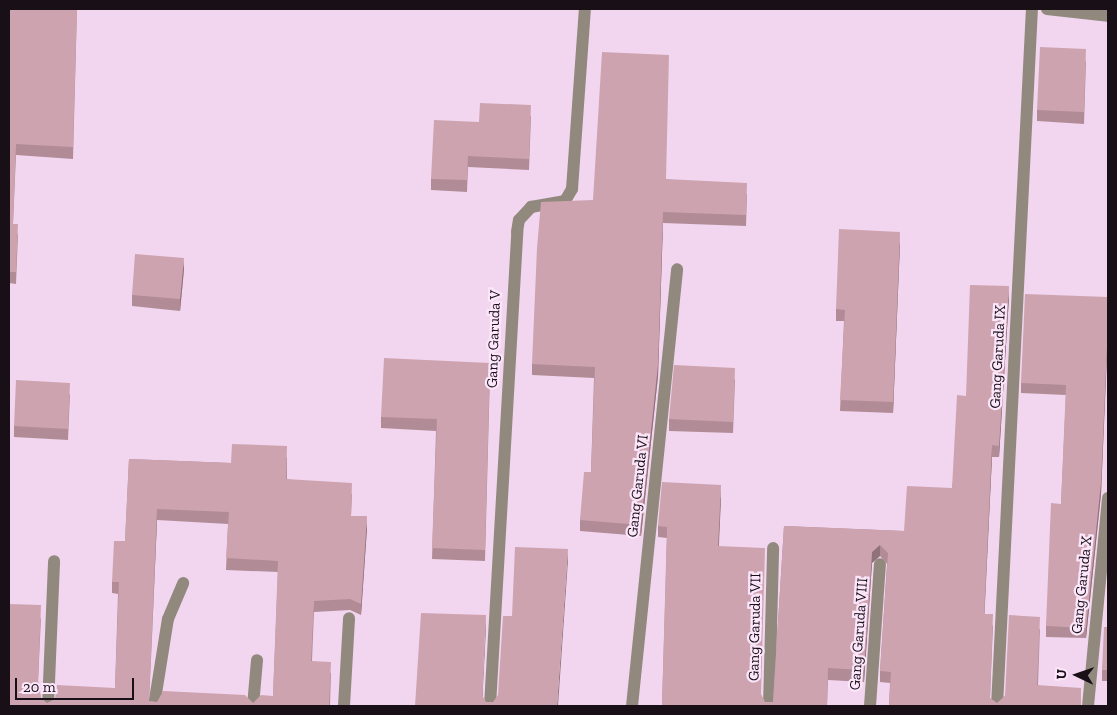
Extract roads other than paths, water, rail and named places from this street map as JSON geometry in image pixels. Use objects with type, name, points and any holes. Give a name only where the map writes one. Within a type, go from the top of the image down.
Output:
[{"type":"street","name":"Gang Garuda V","points":[[490,706],[517,232],[519,220],[531,207],[565,201],[572,189],[586,9]]},
{"type":"street","name":"Gang Garuda IX","points":[[996,706],[1032,9]]},
{"type":"street","points":[[1047,9],[1108,16]]},
{"type":"street","name":"Gang Garuda VI","points":[[632,706],[677,269]]},
{"type":"street","name":"Gang Garuda X","points":[[1088,706],[1108,498]]},
{"type":"street","name":"Gang Garuda VII","points":[[769,706],[773,548]]},
{"type":"street","points":[[48,706],[54,561]]},
{"type":"street","name":"Gang Garuda VIII","points":[[870,706],[880,564]]},
{"type":"street","points":[[154,706],[168,619],[183,583]]},
{"type":"street","points":[[344,706],[349,618]]},
{"type":"street","points":[[253,706],[257,660]]}]
